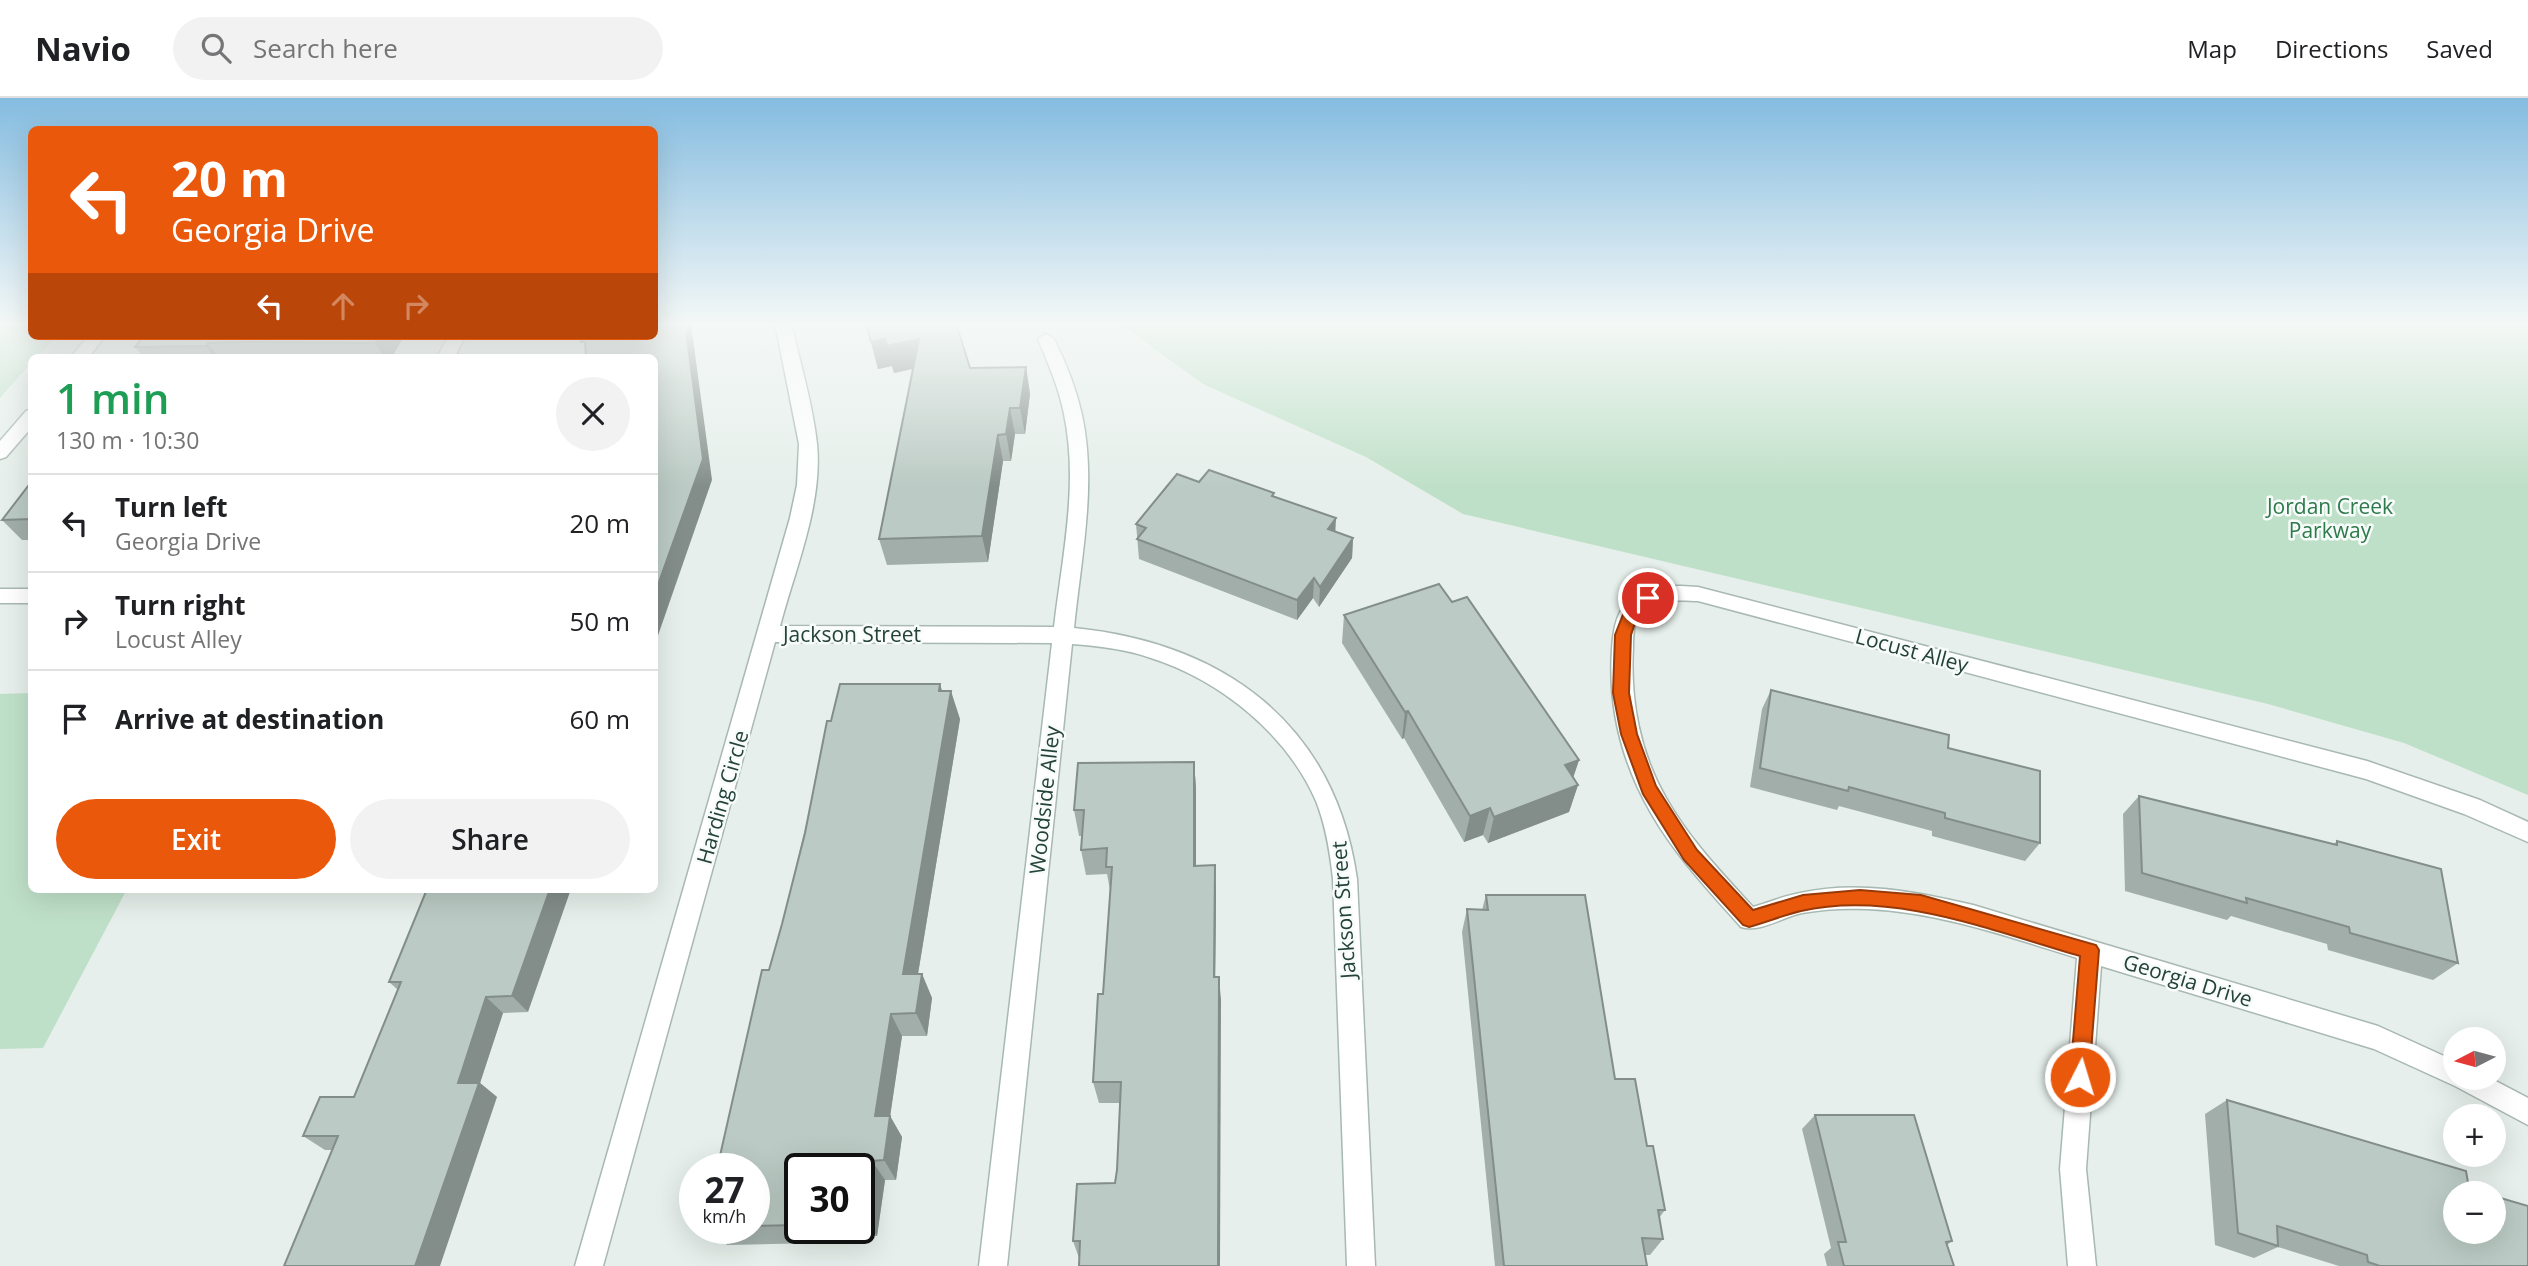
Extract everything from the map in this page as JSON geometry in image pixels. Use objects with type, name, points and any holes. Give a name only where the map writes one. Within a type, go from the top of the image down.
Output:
[{"type":"street","name":"Harding Circle","points":[[589,1266],[800,518],[806,485],[808,444],[794,378]]},
{"type":"street","name":"Woodside Alley","points":[[993,1266],[1080,466],[1077,428],[1064,378]]},
{"type":"street","points":[[0,453],[28,420]]},
{"type":"street","name":"Locust Alley","points":[[1749,919],[1690,855],[1649,789],[1629,734],[1621,693],[1623,635],[1631,611],[1648,598],[1673,592],[1698,594],[2354,766],[2472,807],[2528,832]]},
{"type":"street","points":[[0,596],[28,596]]},
{"type":"street","name":"Jackson Street","points":[[768,634],[1062,635],[1110,640],[1166,654],[1216,677],[1261,709],[1297,749],[1321,788],[1337,831],[1345,879],[1361,1266]]},
{"type":"street","name":"Georgia Drive","points":[[1749,919],[1803,903],[1860,898],[1921,903],[2090,950],[2378,1038],[2443,1068]]},
{"type":"street","points":[[2082,1266],[2073,1169],[2090,950]]},
{"type":"street","points":[[2487,1090],[2528,1112]]},
{"type":"green space","points":[[0,378],[18,378],[0,398]]},
{"type":"green space","name":"Jordan Creek Parkway","points":[[1194,378],[2528,378],[2528,795],[2404,743],[2268,704],[1463,514],[1366,457],[1203,384]]},
{"type":"green space","points":[[28,693],[28,893],[125,893],[43,1048],[0,1049],[0,694]]},
{"type":"building","points":[[658,378],[692,378],[703,459],[658,585]]},
{"type":"building","points":[[911,378],[1024,378],[1020,408],[1010,408],[1006,434],[998,435],[982,536],[879,539]]},
{"type":"building","points":[[1209,470],[1336,518],[1328,529],[1353,538],[1320,587],[1314,578],[1297,600],[1137,539],[1146,528],[1136,524],[1177,474],[1199,482]]},
{"type":"building","points":[[28,486],[28,519],[2,520]]},
{"type":"building","points":[[1439,584],[1452,602],[1467,597],[1579,760],[1565,765],[1578,785],[1494,817],[1490,808],[1470,816],[1408,711],[1405,712],[1344,615]]},
{"type":"building","points":[[840,684],[940,684],[939,691],[951,691],[903,974],[922,974],[916,1013],[891,1014],[875,1116],[890,1116],[884,1160],[875,1161],[875,1153],[784,1153],[784,1225],[770,1226],[770,1153],[721,1153],[762,970],[769,970],[782,924],[805,833],[827,721],[831,721]]},
{"type":"building","points":[[1771,690],[1949,735],[1948,748],[2040,771],[2040,843],[1945,818],[1945,813],[1849,787],[1848,791],[1760,768]]},
{"type":"building","points":[[1194,762],[1194,866],[1215,865],[1214,977],[1219,977],[1218,1266],[1079,1266],[1080,1241],[1073,1241],[1077,1184],[1115,1183],[1121,1082],[1093,1082],[1098,994],[1103,994],[1112,867],[1106,867],[1107,848],[1081,850],[1084,810],[1074,810],[1078,763]]},
{"type":"building","points":[[2139,796],[2337,845],[2337,841],[2441,869],[2458,963],[2350,933],[2349,927],[2246,898],[2247,903],[2142,873]]},
{"type":"building","points":[[425,893],[549,893],[512,996],[486,997],[458,1083],[479,1083],[415,1266],[284,1266],[338,1136],[303,1136],[320,1097],[354,1097],[401,982],[389,982]]},
{"type":"building","points":[[1486,895],[1585,895],[1615,1079],[1635,1079],[1647,1146],[1653,1146],[1665,1210],[1658,1210],[1663,1239],[1642,1238],[1647,1266],[1504,1266],[1467,909],[1488,910]]},
{"type":"building","points":[[2227,1100],[2443,1164],[2443,1167],[2466,1171],[2468,1181],[2443,1181],[2443,1244],[2506,1244],[2506,1200],[2528,1206],[2528,1266],[2380,1266],[2368,1262],[2367,1255],[2277,1226],[2278,1246],[2238,1233]]},
{"type":"building","points":[[1815,1115],[1914,1115],[1952,1241],[1946,1242],[1954,1266],[1844,1266],[1838,1242],[1846,1242]]},
{"type":"route","points":[[1648,598],[1631,611],[1623,635],[1621,693],[1629,734],[1649,789],[1690,855],[1749,919],[1803,903],[1860,898],[1921,903],[1973,915],[2090,950],[2080,1077]]}]
